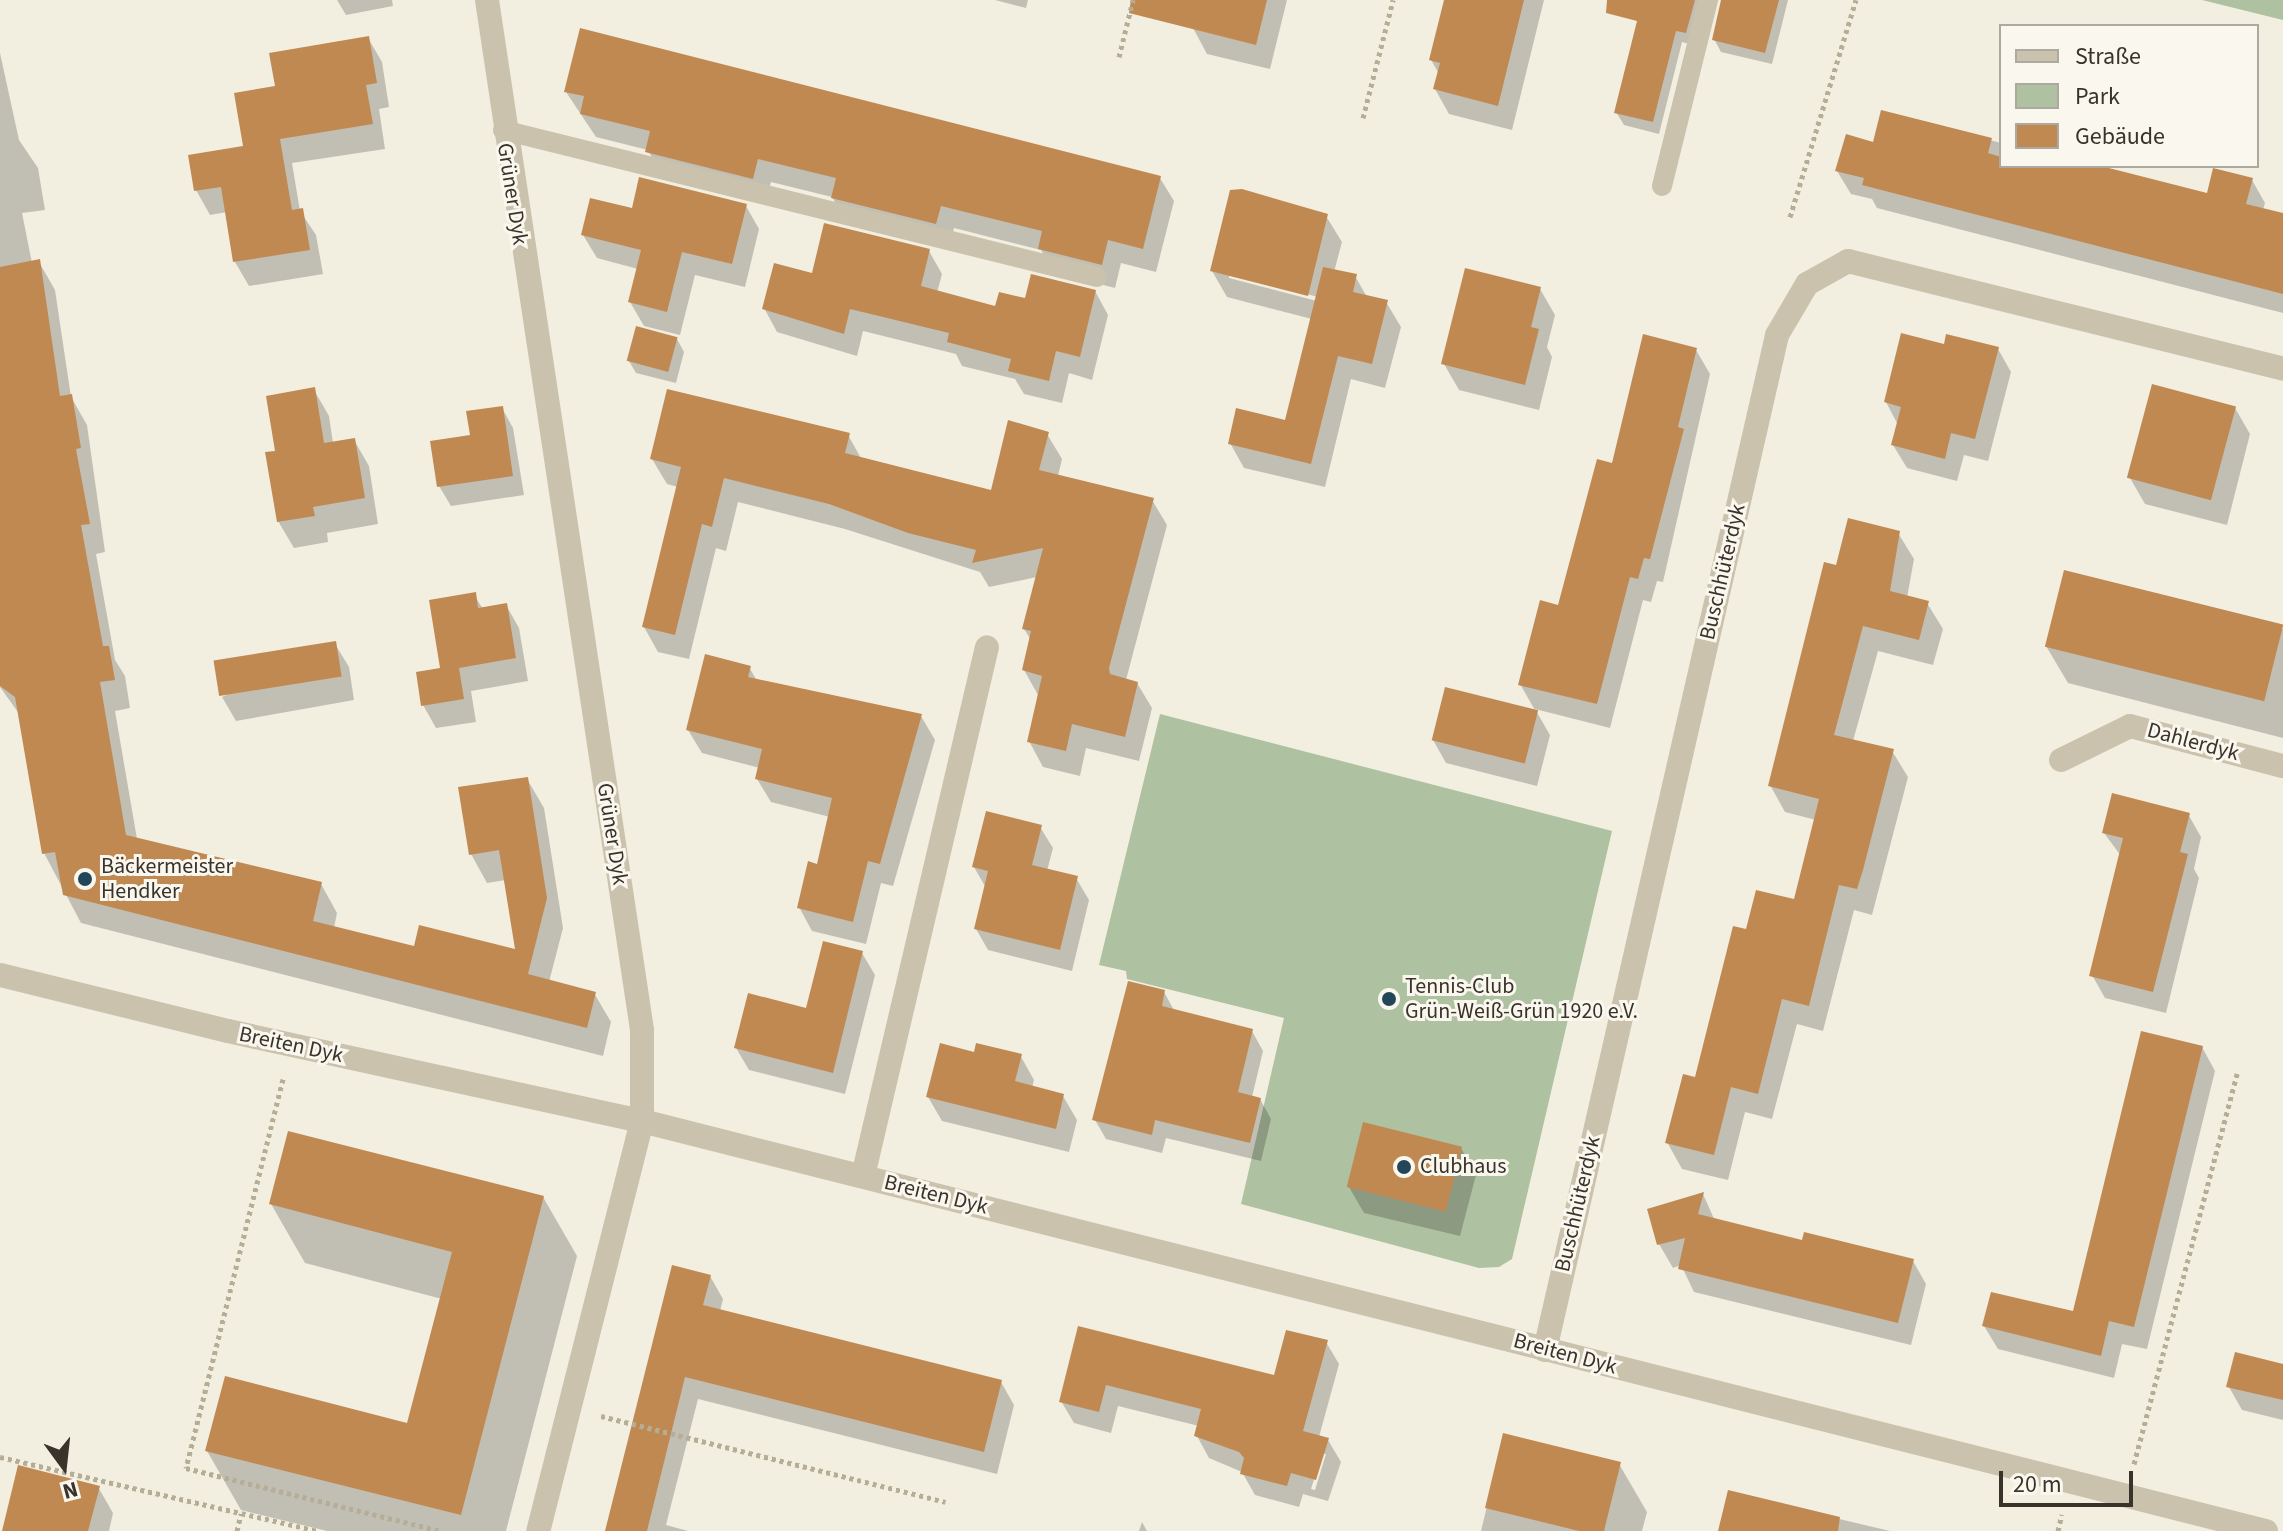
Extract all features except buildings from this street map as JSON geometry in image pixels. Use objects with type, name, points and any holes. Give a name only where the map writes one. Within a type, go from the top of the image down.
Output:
[{"type":"street","name":"Grüner Dyk","points":[[487,0],[503,130],[642,1030],[642,1121],[538,1531]]},
{"type":"street","name":"Buschhüterdyk","points":[[1545,1350],[1777,335],[1807,284],[1848,261],[2283,369]]},
{"type":"street","name":"Breiten Dyk","points":[[863,1176],[987,647]]},
{"type":"street","name":"Dahlerdyk","points":[[2061,760],[2130,726],[2283,766]]},
{"type":"street","name":"Breiten Dyk","points":[[0,975],[292,1045],[642,1121],[2266,1531]]},
{"type":"lane","points":[[1662,186],[1708,0]]},
{"type":"lane","name":"Grüner Dyk","points":[[503,130],[1097,277]]},
{"type":"path","points":[[1119,57],[1133,0]]},
{"type":"path","points":[[1363,118],[1393,0]]},
{"type":"path","points":[[1790,217],[1856,0]]},
{"type":"path","points":[[292,1045],[186,1468],[440,1531]]},
{"type":"path","points":[[2126,1496],[2237,1073]]},
{"type":"path","points":[[570,1408],[945,1502]]},
{"type":"path","points":[[0,1457],[319,1531]]},
{"type":"path","points":[[237,1531],[241,1513]]},
{"type":"green space","points":[[2202,0],[2283,0],[2283,20]]},
{"type":"green space","name":"Tennis-Club Grün-Weiß-Grün 1920 e.V.","points":[[1160,714],[1612,831],[1512,1259],[1499,1267],[1479,1268],[1241,1204],[1284,1018],[1127,979],[1126,971],[1099,965]]},
{"type":"place","name":"Bäckermeister Hendker","points":[[85,879]]},
{"type":"place","name":"Tennis-Club Grün-Weiß-Grün 1920 e.V.","points":[[1389,999]]},
{"type":"place","name":"Clubhaus","points":[[1404,1167]]}]
